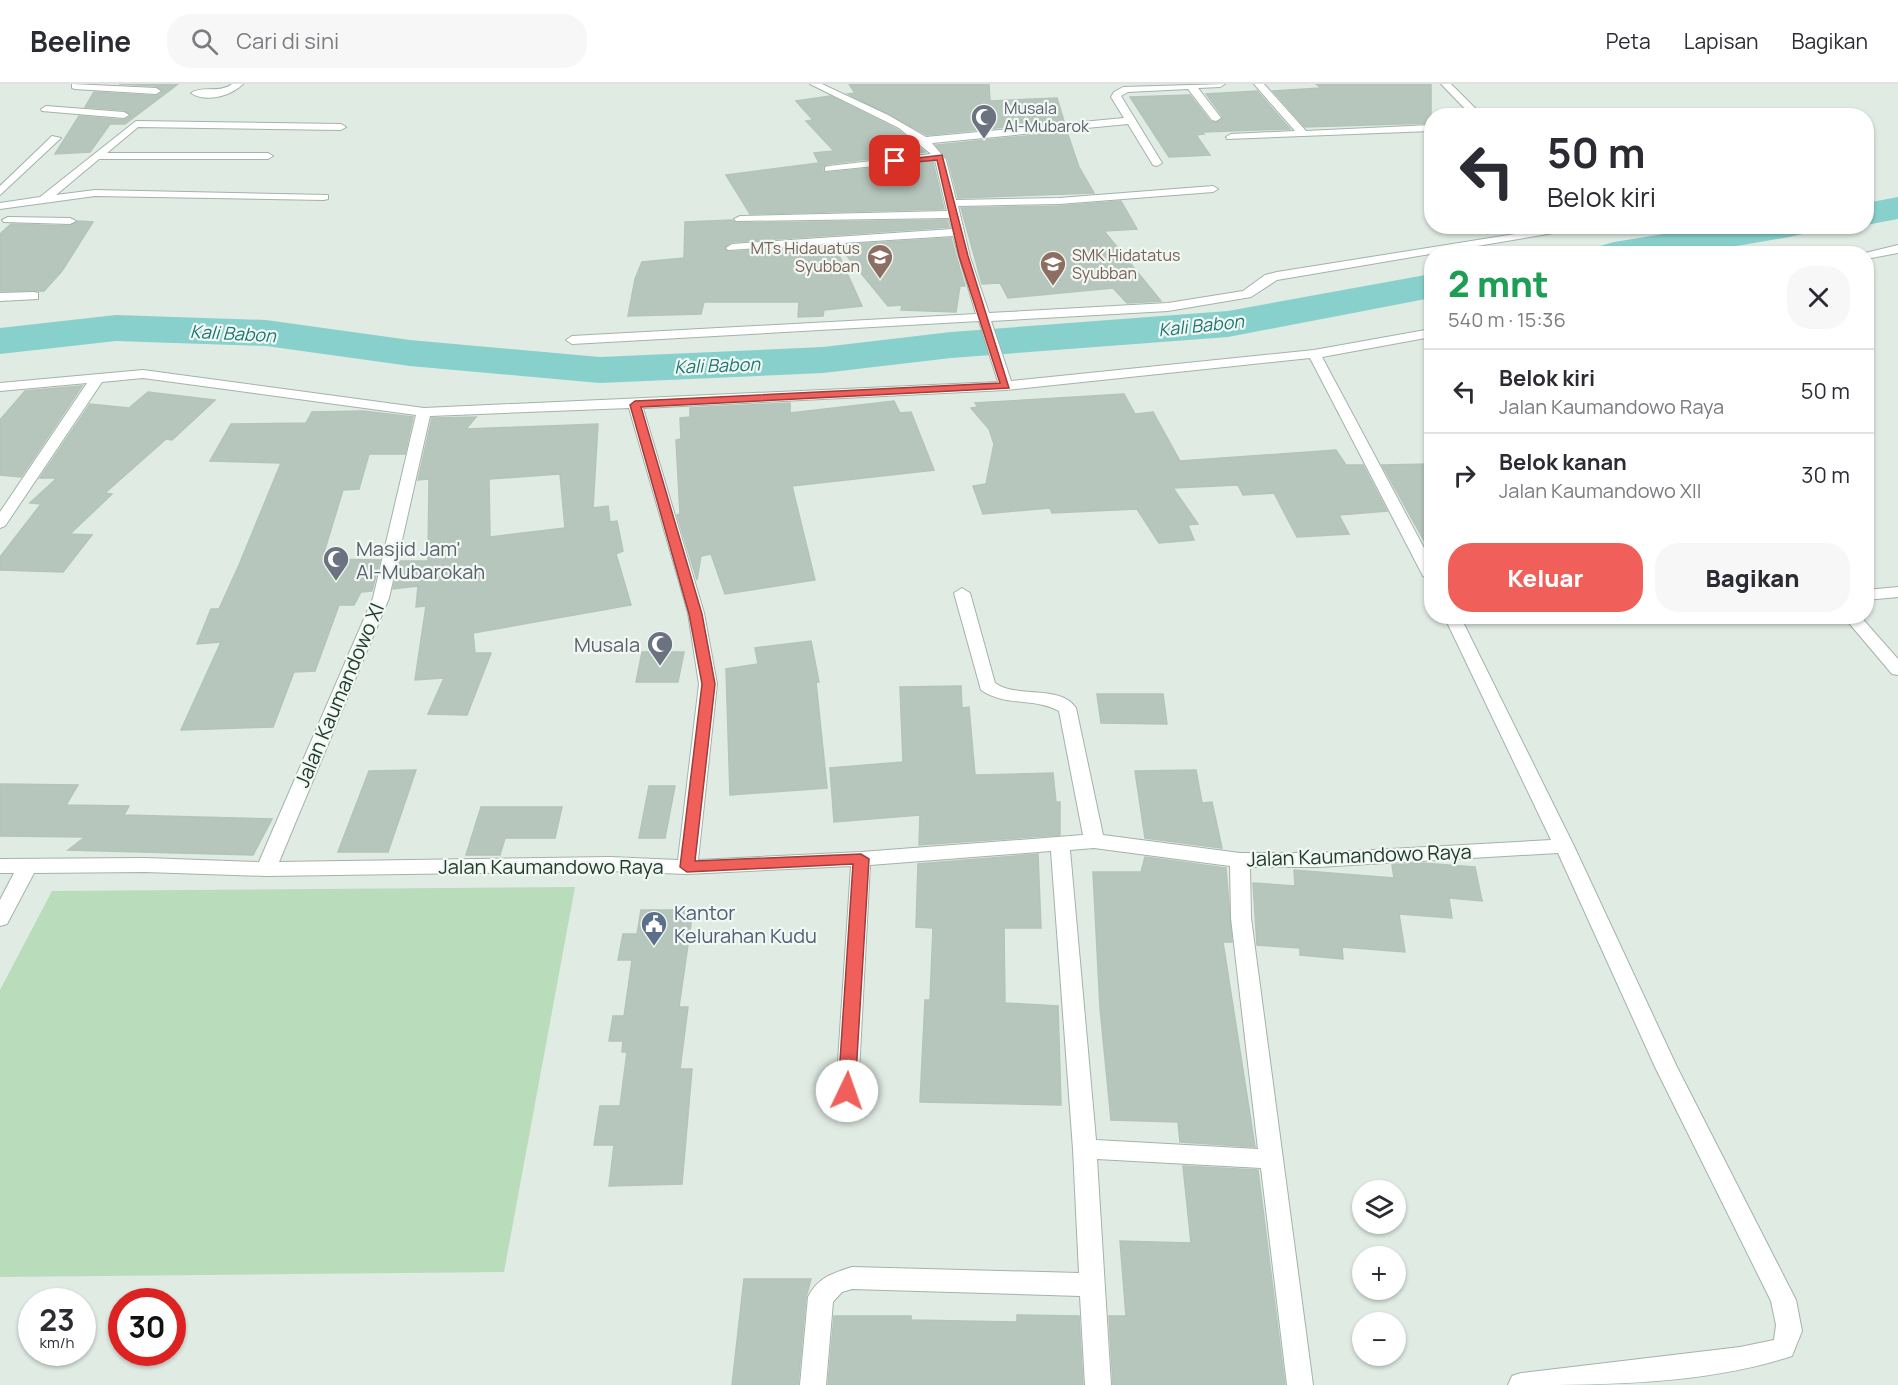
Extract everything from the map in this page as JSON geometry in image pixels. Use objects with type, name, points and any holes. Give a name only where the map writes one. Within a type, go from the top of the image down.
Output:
[{"type":"street","points":[[196,93],[226,93],[238,84]]},
{"type":"street","points":[[815,84],[926,140],[939,156],[958,232],[1005,385]]},
{"type":"street","points":[[1157,163],[1116,98],[1119,91],[1220,84]]},
{"type":"street","points":[[1259,84],[1303,134]]},
{"type":"street","points":[[1446,84],[1470,108]]},
{"type":"street","points":[[1191,86],[1216,118]]},
{"type":"street","points":[[123,115],[46,109],[70,90],[156,91]]},
{"type":"street","points":[[926,140],[1130,121]]},
{"type":"street","points":[[43,200],[131,126],[141,123],[341,127]]},
{"type":"street","points":[[1231,137],[1424,128]]},
{"type":"street","points":[[0,192],[56,138]]},
{"type":"street","points":[[96,156],[268,156]]},
{"type":"street","points":[[829,169],[939,156]]},
{"type":"street","points":[[740,219],[953,209],[1213,189]]},
{"type":"street","points":[[0,206],[95,193],[324,197]]},
{"type":"street","points":[[4,224],[19,204]]},
{"type":"street","points":[[4,224],[70,221]]},
{"type":"street","points":[[732,248],[958,232]]},
{"type":"street","points":[[1465,246],[1540,234]]},
{"type":"street","points":[[1874,254],[1896,252]]},
{"type":"street","points":[[572,340],[1168,307],[1243,296],[1277,276],[1424,253]]},
{"type":"street","points":[[0,297],[34,296]]},
{"type":"street","points":[[0,387],[99,376],[143,374],[424,412],[635,405],[1005,385],[1314,354],[1424,334]]},
{"type":"street","points":[[1314,354],[1424,563]]},
{"type":"street","points":[[0,523],[99,376]]},
{"type":"street","points":[[635,405],[696,614],[708,684],[687,867]]},
{"type":"street","name":"Jalan Kaumandowo XI","points":[[266,869],[381,598],[424,412]]},
{"type":"street","points":[[1874,594],[1898,592]]},
{"type":"street","points":[[962,593],[987,686],[996,695],[1059,702],[1067,708],[1094,842]]},
{"type":"street","points":[[1456,624],[1564,846],[1666,1067],[1783,1300],[1789,1337],[1784,1347],[1774,1354],[1521,1385]]},
{"type":"street","points":[[1858,624],[1898,670]]},
{"type":"street","name":"Jalan Kaumandowo Raya","points":[[0,866],[145,865],[266,869],[610,864],[687,867],[861,859],[1094,842],[1240,860],[1318,860],[1564,846]]},
{"type":"street","points":[[1060,845],[1086,1149],[1098,1385]]},
{"type":"street","points":[[847,1091],[861,859]]},
{"type":"street","points":[[1240,860],[1241,918],[1300,1385]]},
{"type":"street","points":[[0,919],[28,865]]},
{"type":"street","points":[[1086,1149],[1271,1159]]},
{"type":"street","points":[[813,1385],[821,1297],[834,1284],[852,1278],[1093,1285]]},
{"type":"green space","points":[[575,887],[504,1272],[0,1277],[0,990],[52,891]]},
{"type":"building","points":[[119,84],[178,84],[125,124],[110,124],[90,152],[55,154],[79,116],[124,120],[131,116],[124,110],[85,107],[94,92],[156,96],[163,92],[156,86]]},
{"type":"building","points":[[849,84],[989,84],[990,101],[1057,98],[1064,121],[927,135],[848,94],[855,93]]},
{"type":"building","points":[[1316,84],[1431,84],[1431,108],[1424,108],[1424,123],[1305,127],[1273,91],[1321,88]]},
{"type":"building","points":[[1257,91],[1290,129],[1202,132],[1204,134],[1196,135],[1210,155],[1169,157],[1130,97],[1190,95],[1210,121],[1215,123],[1223,117],[1206,94]]},
{"type":"building","points":[[830,96],[898,130],[925,152],[828,164],[823,166],[823,173],[933,162],[944,209],[750,214],[726,175],[819,163],[814,153],[834,151],[806,121],[813,120],[796,101]]},
{"type":"building","points":[[1067,132],[1079,167],[1094,193],[958,198],[948,159],[936,145]]},
{"type":"building","points":[[1121,201],[1137,229],[1104,231],[1161,301],[1127,303],[1113,288],[1008,298],[1000,283],[982,284],[961,208],[1059,206]]},
{"type":"building","points":[[732,220],[736,223],[947,220],[949,227],[732,242],[724,248],[728,252],[951,238],[965,286],[960,286],[956,312],[901,310],[902,305],[888,306],[842,250],[838,253],[862,306],[824,310],[823,316],[798,317],[799,302],[704,302],[701,314],[628,316],[635,279],[642,262],[684,258],[685,222]]},
{"type":"building","points":[[78,221],[93,222],[62,271],[44,291],[0,291],[0,234],[11,224],[70,226]]},
{"type":"building","points":[[82,386],[21,477],[0,475],[0,420],[25,391]]},
{"type":"building","points":[[148,392],[215,400],[172,440],[166,439],[105,493],[112,494],[70,534],[92,535],[63,572],[0,570],[0,557],[41,504],[30,503],[57,478],[40,478],[90,404],[129,408]]},
{"type":"building","points":[[1124,394],[1135,414],[1153,412],[1180,461],[1336,450],[1346,465],[1363,465],[1387,511],[1339,515],[1349,534],[1297,537],[1274,493],[1243,495],[1238,485],[1173,488],[1198,524],[1188,525],[1194,540],[1159,543],[1137,509],[1052,513],[1050,508],[983,514],[973,486],[986,484],[994,444],[989,429],[971,408],[978,407],[975,403]]},
{"type":"building","points":[[894,401],[900,413],[911,412],[934,470],[792,486],[815,580],[725,594],[711,554],[701,556],[697,580],[677,515],[680,514],[676,440],[681,439],[680,418],[690,417],[690,408],[790,403],[790,413]]},
{"type":"building","points":[[363,411],[413,417],[405,454],[369,454],[359,489],[343,490],[322,559],[380,560],[372,591],[361,592],[354,605],[339,605],[315,671],[294,672],[273,727],[181,730],[221,642],[197,644],[211,609],[219,609],[281,463],[210,461],[231,424],[306,423],[312,412]]},
{"type":"building","points":[[476,417],[466,429],[598,424],[593,508],[608,506],[610,522],[617,521],[623,551],[616,554],[631,605],[473,633],[475,653],[491,653],[467,715],[428,714],[444,678],[415,680],[426,606],[416,607],[418,586],[393,589],[400,561],[428,561],[429,479],[418,480],[432,418]],"holes":[[[560,474],[565,528],[490,537],[489,479]]]},
{"type":"building","points":[[1424,464],[1424,540],[1382,465]]},
{"type":"building","points":[[811,641],[819,682],[816,682],[827,788],[730,795],[726,669],[758,664],[755,648]]},
{"type":"building","name":"Musala","points":[[642,652],[684,652],[678,682],[636,682]]},
{"type":"building","points":[[961,686],[962,708],[969,707],[975,775],[1053,773],[1056,802],[1060,802],[1060,835],[919,845],[920,815],[834,822],[830,768],[903,762],[900,687]]},
{"type":"building","points":[[1097,694],[1163,694],[1167,724],[1101,723]]},
{"type":"building","points":[[416,770],[388,852],[338,852],[369,771]]},
{"type":"building","points":[[1196,770],[1202,803],[1212,802],[1222,848],[1145,838],[1135,771]]},
{"type":"building","points":[[0,784],[78,785],[66,805],[129,806],[124,815],[272,819],[253,855],[68,850],[85,837],[0,836]]},
{"type":"building","points":[[649,786],[675,786],[665,838],[639,838]]},
{"type":"building","points":[[481,807],[562,807],[555,838],[505,838],[500,855],[466,855]]},
{"type":"building","points":[[1038,854],[1041,928],[1004,928],[1005,1003],[1058,1006],[1061,1105],[920,1102],[925,1000],[930,1000],[933,928],[916,927],[918,864]]},
{"type":"building","points":[[1145,857],[1226,868],[1232,942],[1223,942],[1255,1147],[1180,1142],[1178,1122],[1111,1120],[1100,1008],[1093,872],[1141,872]]},
{"type":"building","points":[[1421,863],[1475,867],[1482,901],[1449,898],[1452,918],[1399,914],[1405,952],[1342,947],[1343,959],[1300,955],[1300,948],[1257,945],[1253,883],[1295,886],[1294,870],[1394,878],[1392,865]]},
{"type":"building","points":[[641,910],[693,910],[679,1007],[688,1007],[680,1069],[692,1069],[682,1184],[609,1186],[614,1145],[594,1145],[600,1106],[620,1106],[627,1052],[622,1052],[623,1041],[609,1041],[613,1016],[624,1016],[632,960],[618,960],[623,934],[637,934]]},
{"type":"building","points":[[1183,1166],[1258,1170],[1285,1385],[1113,1385],[1109,1316],[1126,1316],[1120,1241],[1191,1243]]},
{"type":"building","points":[[744,1279],[811,1279],[806,1297],[798,1385],[732,1385]]},
{"type":"building","points":[[1017,1315],[1079,1316],[1083,1385],[828,1385],[834,1316],[911,1316],[911,1320],[1017,1322]]},
{"type":"waterway","name":"Kali Babon","points":[[1874,212],[1898,208]]},
{"type":"waterway","name":"Kali Babon","points":[[1664,246],[1739,234]]},
{"type":"waterway","name":"Kali Babon","points":[[0,341],[116,328],[266,333],[410,353],[600,370],[823,360],[951,345],[1228,324],[1424,287]]},
{"type":"place","name":"Musala Al-Mubarok","points":[[984,140]]},
{"type":"place","name":"MTs Hidauatus Syubban","points":[[880,280]]},
{"type":"place","name":"SMK Hidatatus Syubban","points":[[1053,287]]},
{"type":"place","name":"Masjid Jam' Al-Mubarokah","points":[[336,582]]},
{"type":"place","name":"Musala","points":[[660,667]]},
{"type":"place","name":"Kantor Kelurahan Kudu","points":[[654,947]]},
{"type":"route","points":[[847,1091],[861,859],[687,867],[708,684],[696,614],[635,405],[1006,386],[964,256],[941,160],[939,156],[895,161]]}]
